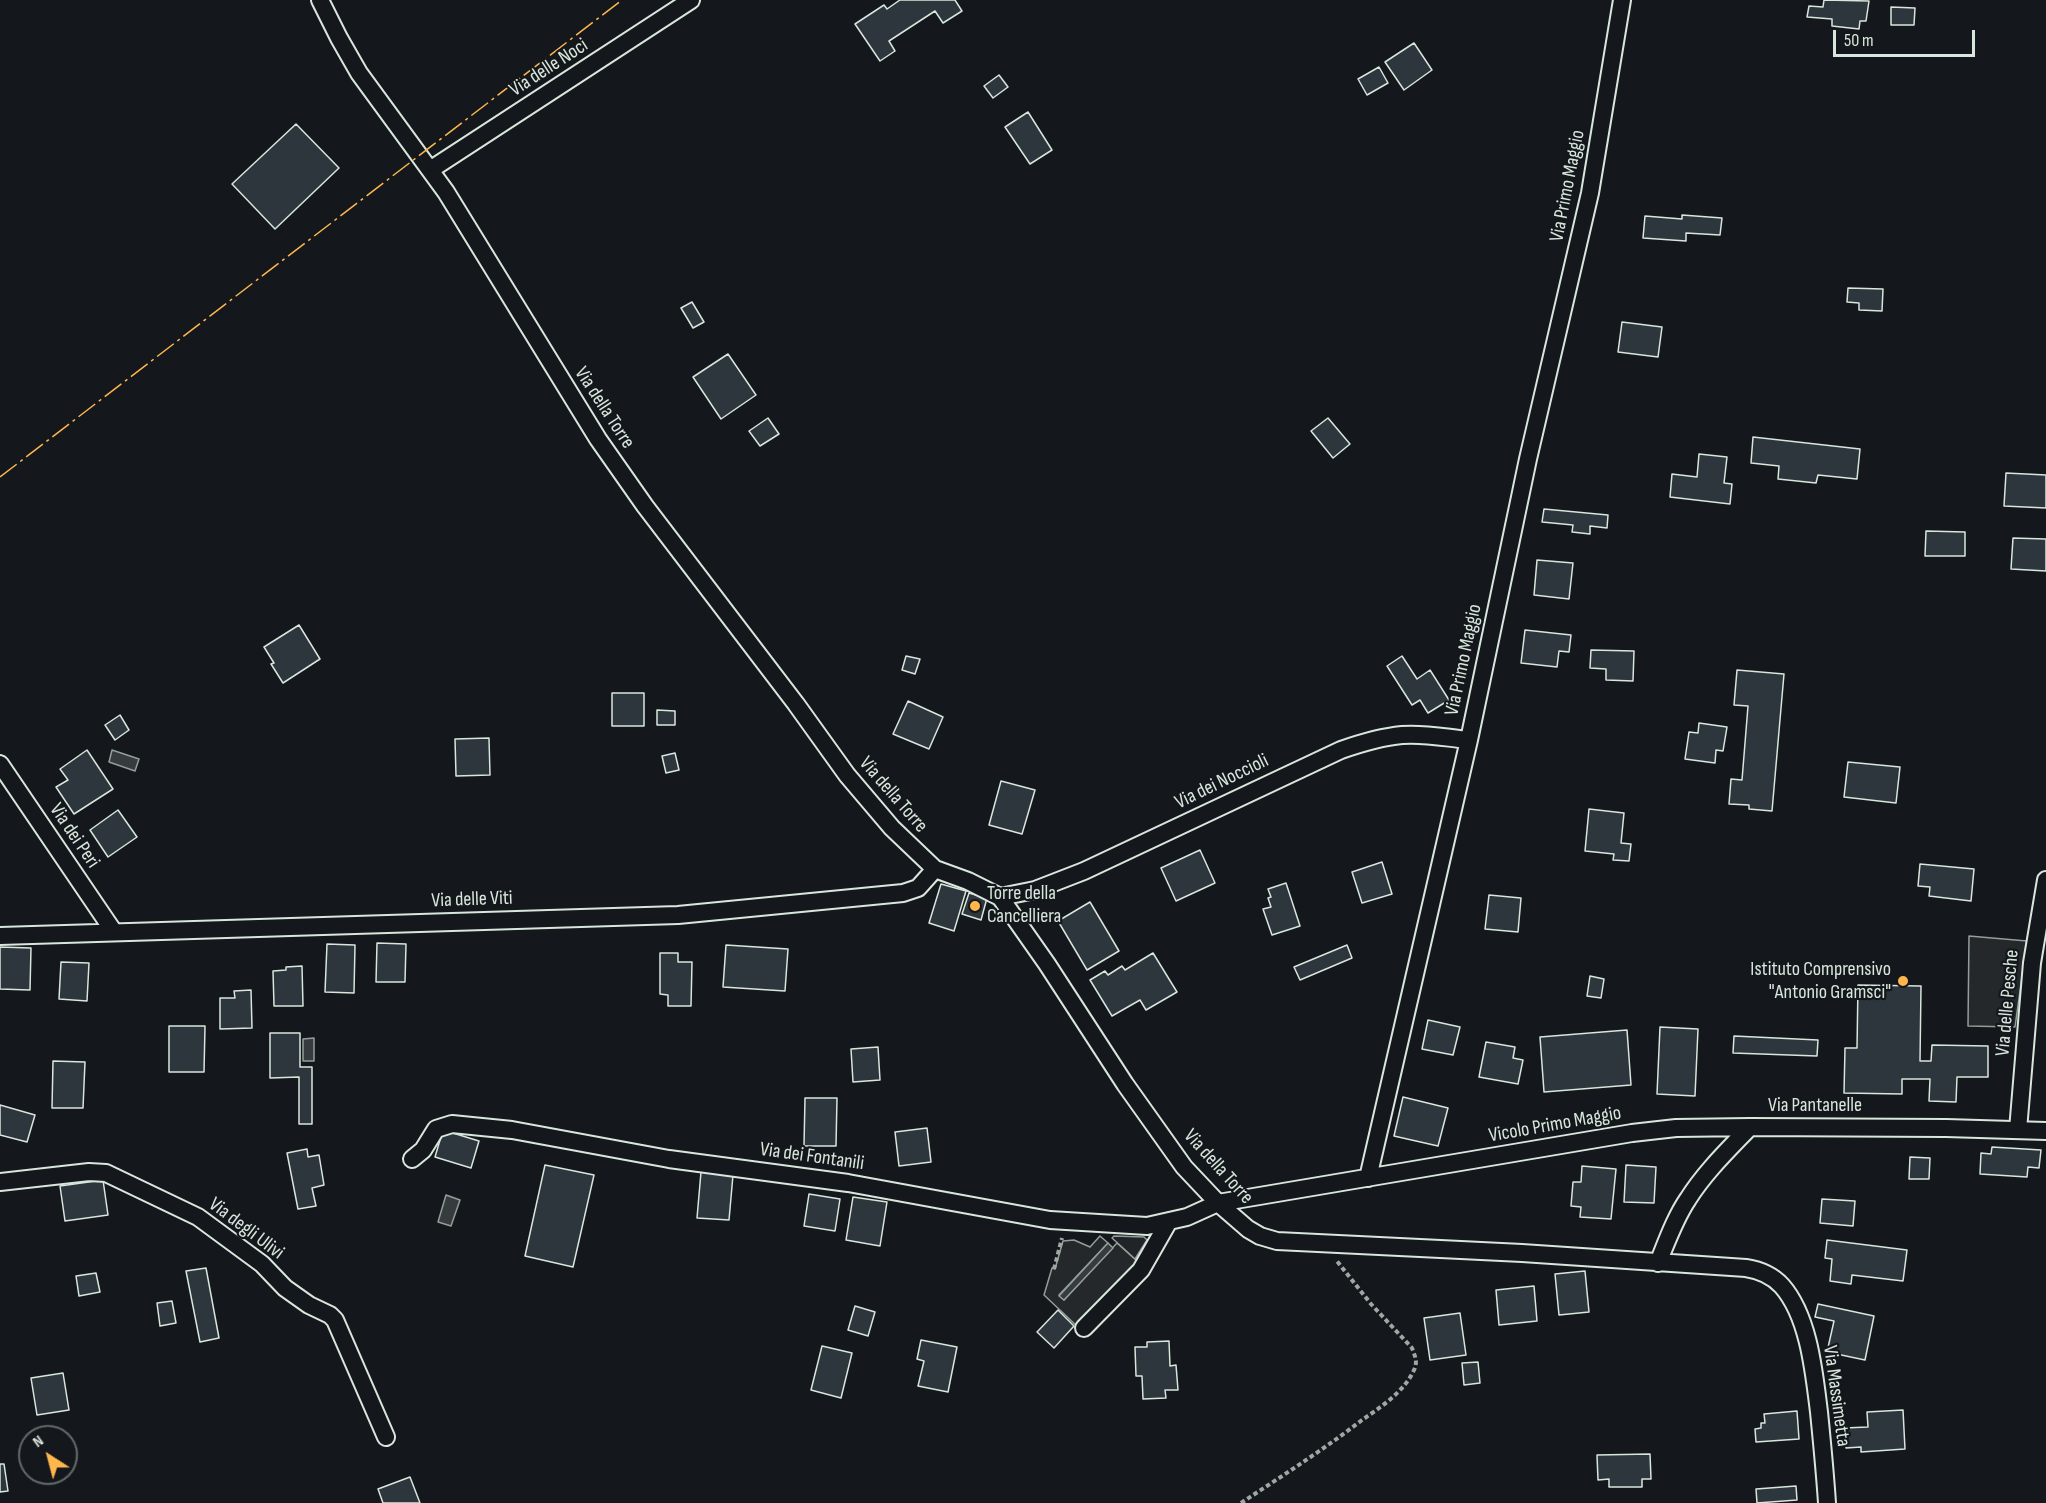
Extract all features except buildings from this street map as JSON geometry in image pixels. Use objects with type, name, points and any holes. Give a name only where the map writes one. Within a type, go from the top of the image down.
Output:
[{"type":"street","name":"Via della Torre","points":[[320,0],[359,73],[446,192],[597,439],[645,506],[852,781],[899,836],[935,869],[968,881],[1000,897],[1150,1120],[1184,1167],[1218,1203],[1248,1229],[1260,1236],[1277,1241],[1522,1253],[1658,1263]]},
{"type":"street","name":"Via delle Noci","points":[[430,170],[691,0]]},
{"type":"street","name":"Via Primo Maggio","points":[[1368,1178],[1469,740],[1528,459],[1590,193],[1622,0]]},
{"type":"street","name":"Via dei Noccioli","points":[[1000,897],[1035,890],[1084,871],[1341,750],[1378,739],[1403,735],[1469,740]]},
{"type":"street","name":"Via dei Peri","points":[[0,764],[114,932]]},
{"type":"street","name":"Via delle Viti","points":[[0,936],[678,915],[903,892],[918,888],[935,869]]},
{"type":"street","name":"Via delle Pesche","points":[[2018,1130],[2032,963],[2046,880]]},
{"type":"street","name":"Via dei Fontanili","points":[[412,1159],[423,1150],[432,1132],[444,1125],[452,1124],[497,1128],[628,1152],[848,1184],[1050,1220],[1132,1227],[1147,1226],[1199,1213],[1218,1203]]},
{"type":"street","name":"Vicolo Primo Maggio","points":[[1368,1178],[1632,1133],[1676,1128],[1750,1127]]},
{"type":"street","name":"Via Pantanelle","points":[[1658,1263],[1673,1226],[1688,1199],[1715,1164],[1750,1127],[2046,1131]]},
{"type":"street","name":"Via degli Ulivi","points":[[0,1182],[89,1172],[106,1173],[198,1217],[262,1264],[285,1288],[335,1320],[386,1437]]},
{"type":"street","points":[[1218,1203],[1368,1178]]},
{"type":"street","points":[[1084,1328],[1141,1270],[1169,1221]]},
{"type":"street","name":"Via Massimetta","points":[[1658,1263],[1752,1269],[1771,1276],[1786,1291],[1800,1320],[1812,1360],[1827,1503]]},
{"type":"path","points":[[1054,1269],[1066,1221]]},
{"type":"path","points":[[1241,1503],[1317,1453],[1386,1402],[1406,1384],[1416,1365],[1416,1357],[1407,1342],[1371,1304],[1324,1245]]},
{"type":"shaded area","points":[[112,750],[139,759],[135,771],[109,762]]},
{"type":"shaded area","points":[[1969,936],[2027,941],[2015,1027],[1968,1026]]},
{"type":"shaded area","points":[[314,1038],[314,1061],[303,1061],[303,1039]]},
{"type":"shaded area","points":[[446,1195],[460,1200],[451,1226],[438,1222]]},
{"type":"shaded area","points":[[1100,1236],[1108,1243],[1059,1295],[1064,1300],[1117,1243],[1139,1263],[1079,1328],[1044,1295],[1063,1241],[1074,1240],[1090,1247]]},
{"type":"shaded area","points":[[1114,1236],[1144,1237],[1147,1240],[1135,1259],[1112,1238]]},
{"type":"shaded area","points":[[1108,1243],[1113,1248],[1064,1300],[1059,1296]]},
{"type":"power","points":[[0,477],[622,0]]},
{"type":"place","name":"Torre della Cancelliera","points":[[975,906]]},
{"type":"place","name":"Istituto Comprensivo \"Antonio Gramsci\"","points":[[1903,981]]}]
